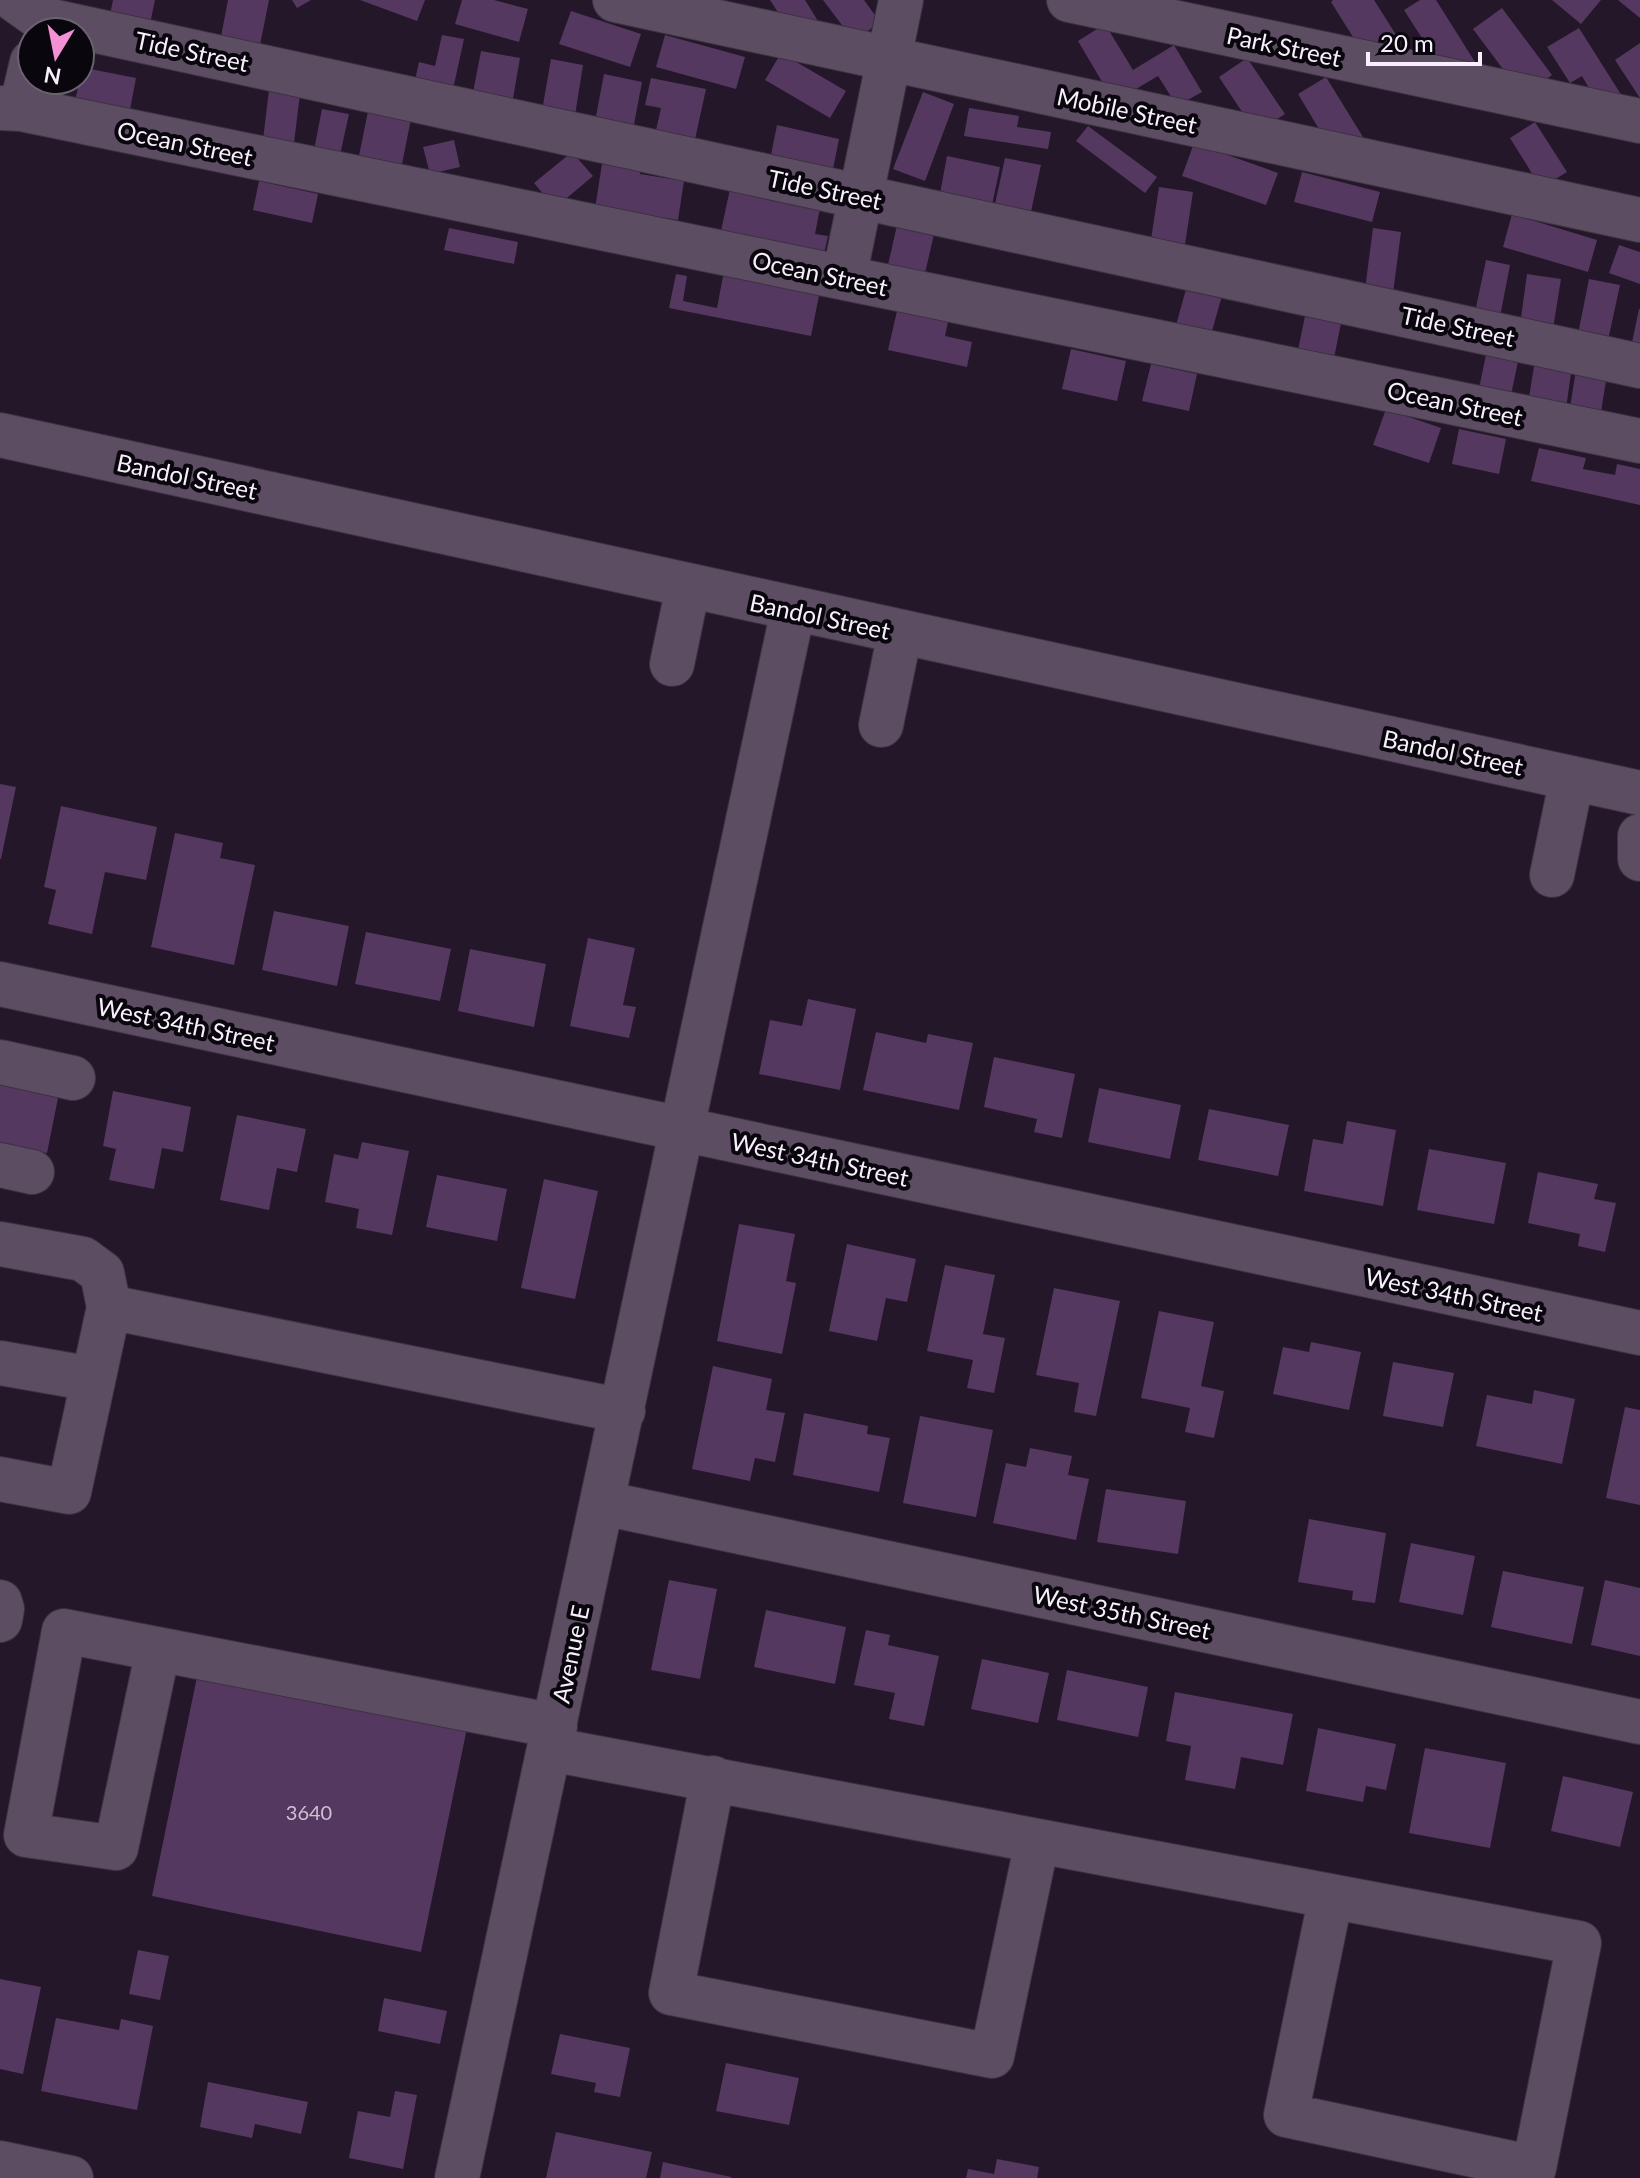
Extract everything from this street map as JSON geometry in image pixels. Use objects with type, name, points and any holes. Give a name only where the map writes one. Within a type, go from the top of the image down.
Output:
[{"type":"street","name":"Mobile Street","points":[[615,0],[1640,220]]},
{"type":"street","points":[[844,278],[901,0]]},
{"type":"street","name":"Park Street","points":[[1069,0],[1640,121]]},
{"type":"street","name":"Tide Street","points":[[96,31],[1640,366]]},
{"type":"street","name":"Ocean Street","points":[[10,109],[1640,441]]},
{"type":"street","name":"Bandol Street","points":[[0,435],[1640,793]]},
{"type":"street","points":[[672,664],[688,587]]},
{"type":"street","name":"Avenue E","points":[[457,2178],[793,610]]},
{"type":"street","points":[[881,725],[900,633]]},
{"type":"street","points":[[1552,875],[1572,778]]},
{"type":"street","points":[[1640,836],[1640,859]]},
{"type":"street","name":"West 34th Street","points":[[0,984],[1640,1333]]},
{"type":"street","points":[[0,1062],[73,1078]]},
{"type":"street","points":[[0,1244],[83,1259],[102,1273],[109,1307],[69,1492],[0,1479]]},
{"type":"street","points":[[109,1307],[623,1411]]},
{"type":"street","points":[[0,1363],[92,1379]]},
{"type":"street","name":"West 35th Street","points":[[603,1503],[1640,1722]]},
{"type":"street","points":[[0,1602],[0,1620]]},
{"type":"street","points":[[158,1650],[116,1848],[26,1835],[64,1631],[158,1650],[552,1738],[713,1778],[1579,1943],[1534,2168],[1286,2115],[1331,1896]]},
{"type":"street","points":[[713,1778],[671,1993],[992,2056],[1037,1842]]},
{"type":"street","points":[[0,2163],[71,2178]]},
{"type":"building","points":[[113,0],[155,0],[147,38],[107,30]]},
{"type":"building","points":[[228,0],[269,0],[258,55],[219,47]]},
{"type":"building","points":[[292,0],[311,0],[297,8]]},
{"type":"building","points":[[360,0],[425,0],[417,21]]},
{"type":"building","points":[[462,0],[494,0],[528,9],[519,42],[455,24]]},
{"type":"building","points":[[770,0],[805,0],[818,21],[793,36]]},
{"type":"building","points":[[823,0],[864,0],[880,22],[854,41]]},
{"type":"building","points":[[1374,0],[1400,41],[1368,61],[1331,2]]},
{"type":"building","points":[[1420,0],[1436,0],[1475,62],[1448,79],[1404,10]]},
{"type":"building","points":[[1552,0],[1601,0],[1581,24]]},
{"type":"building","points":[[1618,0],[1640,0],[1640,18]]},
{"type":"building","points":[[1502,8],[1552,75],[1523,96],[1473,29]]},
{"type":"building","points":[[571,11],[641,34],[630,67],[559,44]]},
{"type":"building","points":[[1105,24],[1133,70],[1174,45],[1202,92],[1177,106],[1158,76],[1114,102],[1078,41]]},
{"type":"building","points":[[1579,28],[1622,96],[1601,109],[1582,76],[1570,83],[1547,47]]},
{"type":"building","points":[[442,35],[464,39],[450,103],[412,94],[419,62],[435,66]]},
{"type":"building","points":[[665,35],[745,57],[736,89],[656,67]]},
{"type":"building","points":[[1640,43],[1640,98],[1615,60]]},
{"type":"building","points":[[481,51],[520,58],[510,116],[470,108]]},
{"type":"building","points":[[781,53],[846,91],[830,118],[765,80]]},
{"type":"building","points":[[1247,58],[1285,114],[1256,133],[1219,77]]},
{"type":"building","points":[[551,59],[583,65],[573,128],[540,122]]},
{"type":"building","points":[[96,70],[136,78],[129,115],[74,104],[76,96],[96,96]]},
{"type":"building","points":[[604,74],[642,82],[631,140],[593,132]]},
{"type":"building","points":[[1326,77],[1363,137],[1334,154],[1298,94]]},
{"type":"building","points":[[651,78],[706,89],[692,153],[653,144],[661,108],[645,105]]},
{"type":"building","points":[[269,90],[300,94],[293,151],[262,148]]},
{"type":"building","points":[[923,92],[954,104],[925,181],[893,169]]},
{"type":"building","points":[[969,108],[1019,116],[1017,127],[1051,132],[1048,149],[964,136]]},
{"type":"building","points":[[322,109],[349,114],[340,155],[314,150]]},
{"type":"building","points":[[368,111],[411,119],[400,174],[357,166]]},
{"type":"building","points":[[1535,122],[1567,172],[1541,188],[1510,138]]},
{"type":"building","points":[[777,125],[839,139],[833,169],[771,155]]},
{"type":"building","points":[[1088,126],[1157,177],[1145,193],[1076,141]]},
{"type":"building","points":[[454,140],[460,167],[430,174],[423,147]]},
{"type":"building","points":[[1194,143],[1278,173],[1266,205],[1182,176]]},
{"type":"building","points":[[572,152],[593,176],[555,208],[534,183]]},
{"type":"building","points":[[947,156],[1000,167],[991,210],[939,199]]},
{"type":"building","points":[[1005,158],[1041,165],[1029,221],[993,213]]},
{"type":"building","points":[[602,164],[684,181],[678,220],[628,212],[594,215]]},
{"type":"building","points":[[1302,172],[1380,192],[1372,222],[1294,202]]},
{"type":"building","points":[[259,181],[318,194],[312,223],[253,210]]},
{"type":"building","points":[[1159,187],[1193,192],[1184,251],[1150,246]]},
{"type":"building","points":[[730,189],[820,208],[815,234],[828,236],[822,262],[719,240]]},
{"type":"building","points":[[1512,214],[1597,240],[1588,272],[1503,247]]},
{"type":"building","points":[[898,221],[935,230],[922,286],[885,278]]},
{"type":"building","points":[[449,228],[518,242],[514,264],[444,250]]},
{"type":"building","points":[[1373,228],[1401,232],[1392,301],[1364,297]]},
{"type":"building","points":[[1619,245],[1640,252],[1640,284],[1609,273]]},
{"type":"building","points":[[1486,260],[1510,265],[1499,322],[1474,317]]},
{"type":"building","points":[[724,271],[820,290],[811,336],[669,308],[676,274],[687,276],[683,301],[717,308]]},
{"type":"building","points":[[1527,274],[1561,279],[1553,329],[1520,325]]},
{"type":"building","points":[[1589,279],[1620,285],[1607,345],[1577,339]]},
{"type":"building","points":[[1188,282],[1223,292],[1208,345],[1173,336]]},
{"type":"building","points":[[1640,309],[1640,354],[1630,352]]},
{"type":"building","points":[[897,311],[948,322],[945,336],[972,342],[967,367],[888,350]]},
{"type":"building","points":[[1306,311],[1342,318],[1332,368],[1296,360]]},
{"type":"building","points":[[1071,349],[1126,361],[1117,401],[1062,389]]},
{"type":"building","points":[[1487,350],[1519,357],[1508,409],[1476,403]]},
{"type":"building","points":[[1535,360],[1572,366],[1564,423],[1526,416]]},
{"type":"building","points":[[1151,364],[1197,374],[1189,411],[1142,401]]},
{"type":"building","points":[[1576,370],[1607,375],[1599,424],[1568,420]]},
{"type":"building","points":[[1386,409],[1441,428],[1429,463],[1373,445]]},
{"type":"building","points":[[1459,429],[1506,439],[1499,474],[1452,464]]},
{"type":"building","points":[[1539,448],[1586,458],[1583,469],[1615,475],[1617,464],[1640,469],[1640,505],[1531,481]]},
{"type":"building","points":[[0,784],[16,787],[1,859],[0,859]]},
{"type":"building","points":[[61,806],[157,827],[146,880],[105,872],[92,934],[48,924],[56,890],[44,887]]},
{"type":"building","points":[[175,833],[223,843],[220,858],[255,865],[234,965],[151,947]]},
{"type":"building","points":[[274,911],[349,926],[337,986],[262,970]]},
{"type":"building","points":[[366,932],[451,949],[440,1001],[355,984]]},
{"type":"building","points":[[588,938],[635,948],[623,1005],[636,1007],[629,1038],[570,1026]]},
{"type":"building","points":[[470,949],[546,964],[534,1027],[458,1011]]},
{"type":"building","points":[[808,999],[856,1009],[840,1090],[759,1074],[770,1020],[802,1026]]},
{"type":"building","points":[[876,1032],[926,1043],[928,1034],[973,1043],[959,1110],[863,1090]]},
{"type":"building","points":[[994,1057],[1075,1074],[1062,1138],[1034,1132],[1037,1119],[984,1107]]},
{"type":"building","points":[[0,1082],[59,1093],[47,1153],[0,1144]]},
{"type":"building","points":[[1099,1088],[1181,1105],[1170,1159],[1088,1142]]},
{"type":"building","points":[[113,1091],[191,1107],[183,1152],[162,1148],[154,1189],[109,1180],[116,1149],[103,1146]]},
{"type":"building","points":[[1209,1109],[1289,1125],[1278,1176],[1198,1160]]},
{"type":"building","points":[[237,1115],[306,1129],[297,1172],[277,1168],[269,1210],[220,1200]]},
{"type":"building","points":[[1347,1121],[1396,1130],[1383,1206],[1304,1191],[1313,1139],[1343,1144]]},
{"type":"building","points":[[362,1142],[409,1151],[392,1235],[356,1228],[359,1209],[325,1202],[334,1154],[358,1159]]},
{"type":"building","points":[[1429,1149],[1506,1163],[1494,1224],[1417,1210]]},
{"type":"building","points":[[1538,1172],[1598,1184],[1594,1199],[1616,1203],[1605,1252],[1578,1246],[1580,1234],[1528,1223]]},
{"type":"building","points":[[437,1175],[507,1189],[497,1241],[426,1227]]},
{"type":"building","points":[[544,1179],[598,1191],[575,1299],[521,1288]]},
{"type":"building","points":[[739,1224],[795,1234],[786,1281],[796,1283],[782,1354],[717,1341]]},
{"type":"building","points":[[847,1244],[916,1259],[907,1302],[886,1298],[877,1341],[829,1331]]},
{"type":"building","points":[[945,1265],[995,1275],[983,1334],[1005,1338],[994,1393],[967,1388],[973,1360],[927,1351]]},
{"type":"building","points":[[1054,1288],[1120,1301],[1096,1416],[1074,1412],[1079,1383],[1036,1375]]},
{"type":"building","points":[[1159,1311],[1214,1322],[1201,1386],[1224,1391],[1214,1438],[1185,1432],[1190,1408],[1141,1398]]},
{"type":"building","points":[[1311,1342],[1361,1352],[1349,1410],[1273,1394],[1283,1347],[1309,1352]]},
{"type":"building","points":[[1393,1362],[1454,1373],[1443,1427],[1383,1416]]},
{"type":"building","points":[[713,1366],[772,1379],[766,1410],[785,1413],[775,1462],[755,1458],[750,1481],[692,1469]]},
{"type":"building","points":[[1534,1390],[1575,1399],[1562,1464],[1476,1446],[1487,1395],[1532,1404]]},
{"type":"building","points":[[1625,1407],[1640,1410],[1640,1505],[1606,1498]]},
{"type":"building","points":[[804,1413],[868,1426],[867,1434],[890,1438],[879,1492],[793,1475]]},
{"type":"building","points":[[920,1416],[993,1430],[976,1517],[903,1503]]},
{"type":"building","points":[[1030,1448],[1072,1456],[1068,1475],[1089,1479],[1076,1540],[993,1523],[1006,1463],[1026,1467]]},
{"type":"building","points":[[1106,1489],[1186,1501],[1178,1554],[1097,1542]]},
{"type":"building","points":[[1309,1519],[1386,1533],[1375,1603],[1352,1600],[1353,1591],[1298,1582]]},
{"type":"building","points":[[1411,1543],[1475,1556],[1463,1615],[1399,1602]]},
{"type":"building","points":[[1503,1571],[1584,1587],[1572,1644],[1491,1627]]},
{"type":"building","points":[[669,1580],[717,1589],[700,1679],[651,1670]]},
{"type":"building","points":[[1605,1580],[1640,1588],[1640,1656],[1591,1645]]},
{"type":"building","points":[[766,1610],[846,1627],[835,1684],[754,1667]]},
{"type":"building","points":[[866,1630],[890,1635],[888,1645],[939,1656],[924,1726],[889,1719],[895,1693],[854,1685]]},
{"type":"building","points":[[982,1659],[1049,1673],[1038,1723],[971,1709]]},
{"type":"building","points":[[1067,1670],[1148,1687],[1138,1737],[1057,1720]]},
{"type":"building","points":[[198,1672],[467,1728],[421,1952],[152,1896]]},
{"type":"building","points":[[1175,1692],[1293,1714],[1283,1765],[1241,1757],[1235,1789],[1185,1780],[1191,1746],[1166,1741]]},
{"type":"building","points":[[1318,1728],[1396,1744],[1386,1790],[1366,1786],[1363,1802],[1306,1791]]},
{"type":"building","points":[[1425,1748],[1506,1763],[1490,1848],[1409,1833]]},
{"type":"building","points":[[1563,1776],[1633,1792],[1620,1847],[1551,1831]]},
{"type":"building","points":[[138,1950],[169,1956],[160,2000],[129,1994]]},
{"type":"building","points":[[0,1979],[41,1987],[23,2074],[0,2069]]},
{"type":"building","points":[[384,1998],[447,2011],[440,2044],[378,2031]]},
{"type":"building","points":[[56,2018],[119,2030],[121,2019],[153,2026],[137,2110],[41,2091]]},
{"type":"building","points":[[560,2034],[630,2048],[620,2097],[594,2092],[596,2083],[551,2074]]},
{"type":"building","points":[[726,2063],[799,2078],[789,2125],[716,2111]]},
{"type":"building","points":[[208,2082],[308,2102],[301,2134],[255,2124],[252,2138],[200,2127]]},
{"type":"building","points":[[395,2091],[417,2095],[403,2169],[349,2158],[358,2111],[390,2117]]},
{"type":"building","points":[[556,2132],[652,2152],[646,2178],[546,2178]]},
{"type":"building","points":[[997,2159],[1039,2167],[1037,2178],[966,2178],[968,2169],[994,2174]]},
{"type":"building","points":[[663,2162],[731,2177],[731,2178],[660,2178]]}]
